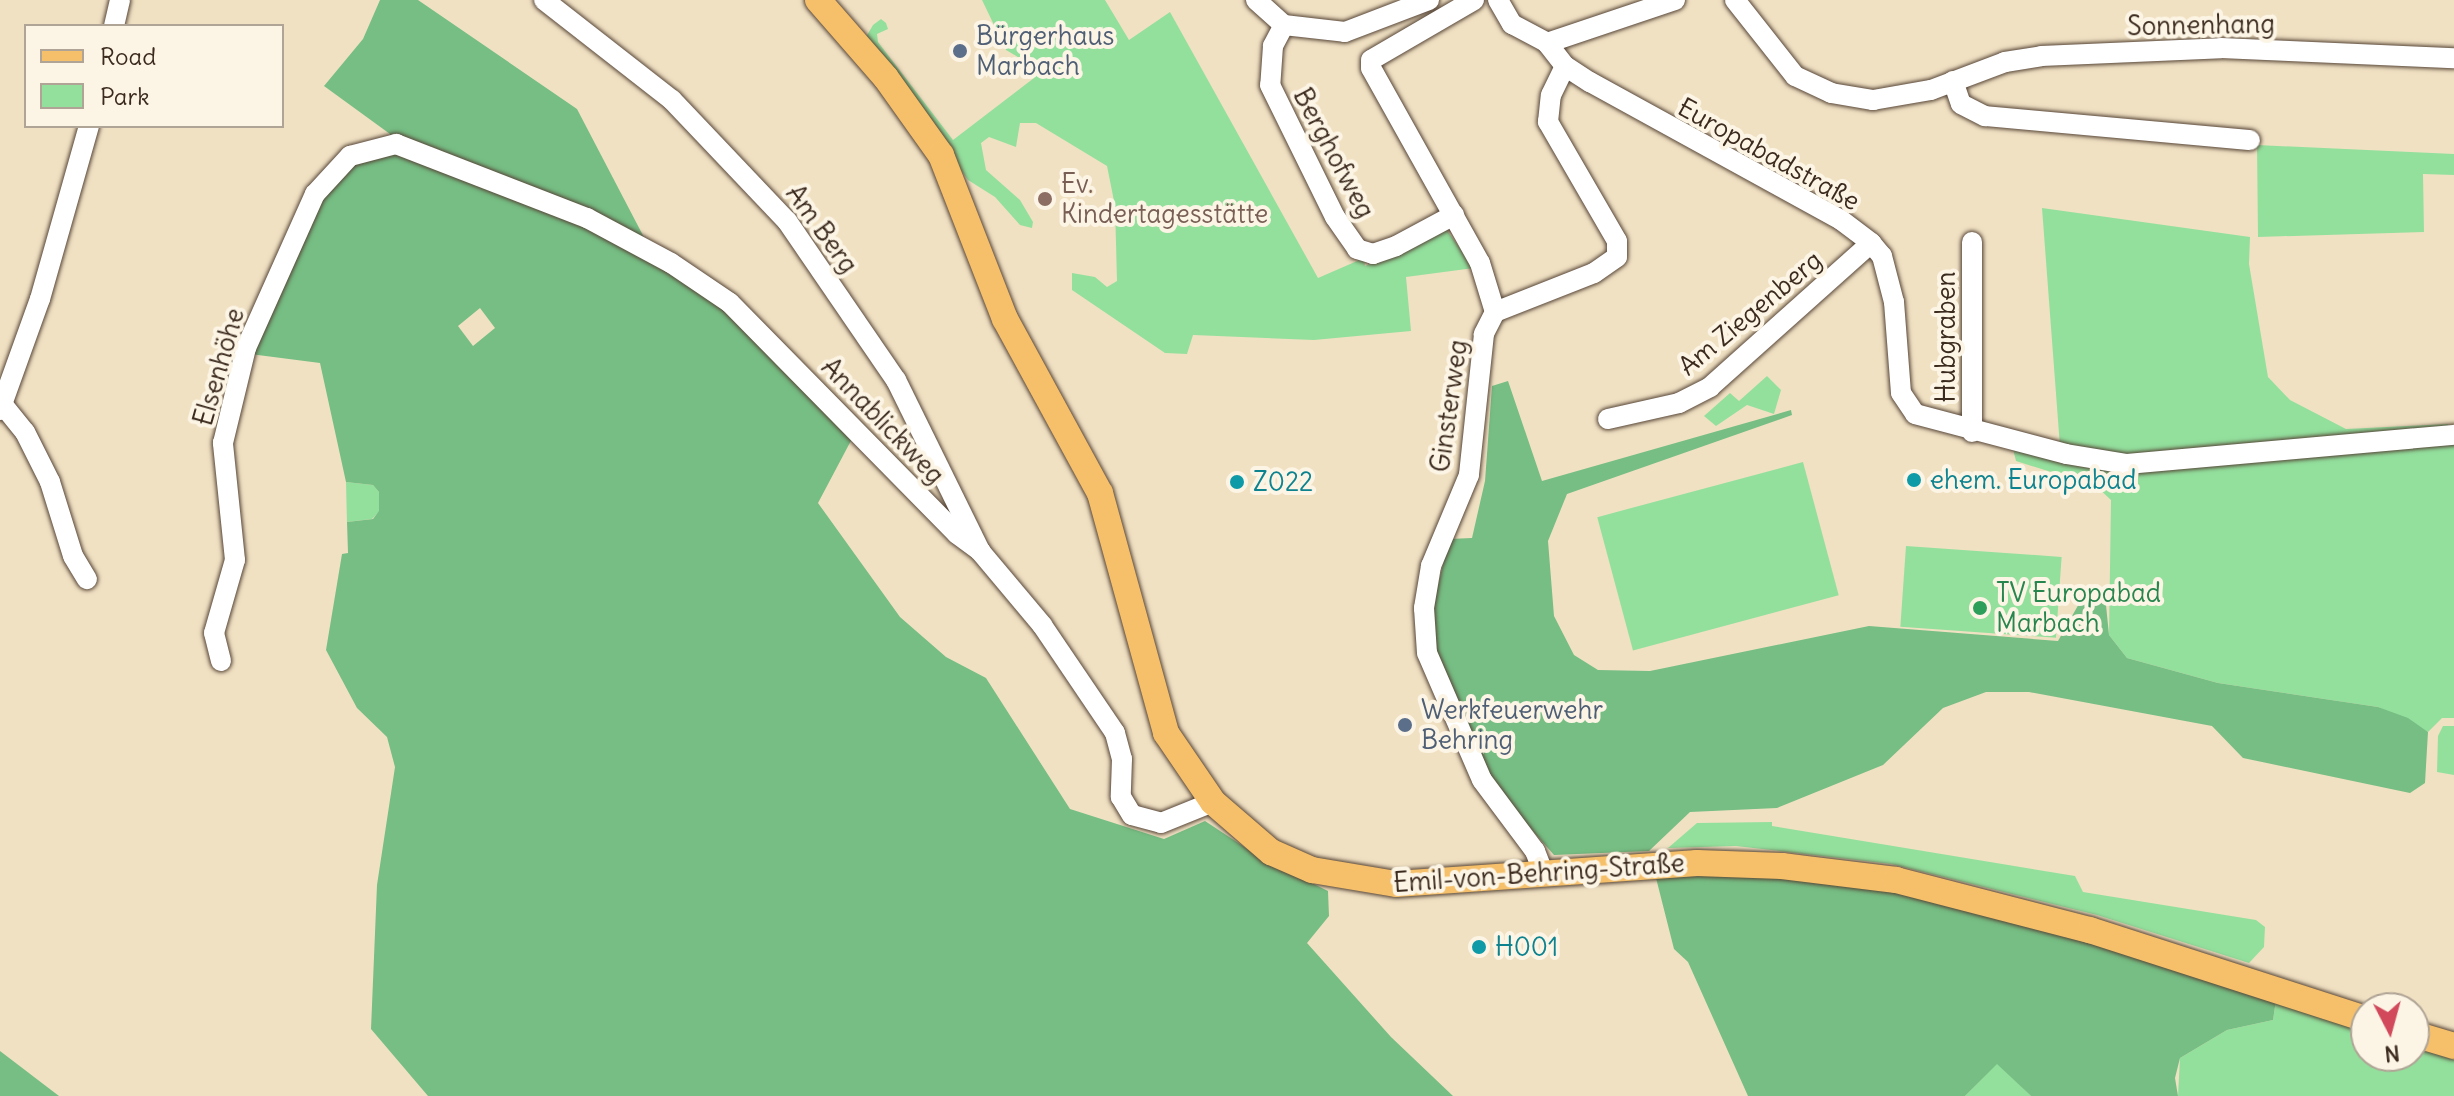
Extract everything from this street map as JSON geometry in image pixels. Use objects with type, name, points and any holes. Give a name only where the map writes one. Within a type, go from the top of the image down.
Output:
[{"type":"main road","name":"Emil-von-Behring-Straße","points":[[818,0],[908,107],[955,183],[1005,319],[1100,493],[1166,733],[1213,802],[1271,852],[1339,876],[1396,884],[1697,863],[1883,878],[2090,930],[2350,1014]]},
{"type":"main road","points":[[2430,1039],[2454,1046]]},
{"type":"street","points":[[114,24],[120,0]]},
{"type":"street","name":"Am Berg","points":[[544,0],[672,100],[779,210],[896,380],[980,551]]},
{"type":"street","points":[[1256,0],[1284,25],[1345,32],[1429,0]]},
{"type":"street","name":"Ginsterweg","points":[[1474,0],[1371,60],[1371,68],[1480,263],[1495,312],[1484,334],[1469,475],[1431,566],[1424,608],[1427,653],[1482,780],[1535,851],[1544,874]]},
{"type":"street","points":[[1498,0],[1512,24],[1547,43],[1675,0]]},
{"type":"street","name":"Sonnenhang","points":[[1735,0],[1777,61],[1812,87],[1873,100],[1953,81],[2005,62],[2041,56],[2221,48],[2454,58]]},
{"type":"street","name":"Berghofweg","points":[[1284,25],[1273,46],[1270,85],[1328,204],[1357,249],[1373,254],[1396,246],[1454,215]]},
{"type":"street","name":"Europabadstraße","points":[[1547,43],[1565,66],[1636,110],[1841,220],[1871,243],[1882,256],[1894,302],[1901,393],[1915,414],[1972,432],[2127,464],[2454,435]]},
{"type":"street","points":[[1495,312],[1594,273],[1617,257],[1617,241],[1548,122],[1551,95],[1565,66]]},
{"type":"street","points":[[1953,81],[1961,104],[1985,116],[2250,140]]},
{"type":"street","points":[[87,579],[73,556],[50,482],[25,432],[2,407],[88,128]]},
{"type":"street","name":"Annablickweg","points":[[396,144],[587,218],[671,263],[730,303],[957,534],[980,551],[1042,625],[1115,733],[1122,759],[1121,797],[1132,815],[1161,823],[1213,802]]},
{"type":"street","name":"Elsenhöhe","points":[[221,661],[214,633],[235,560],[223,443],[246,348],[315,194],[350,156],[396,144]]},
{"type":"street","name":"Hubgraben","points":[[1972,242],[1972,432]]},
{"type":"street","name":"Am Ziegenberg","points":[[1608,419],[1668,407],[1710,387],[1871,243]]},
{"type":"green space","points":[[380,0],[418,0],[577,109],[648,245],[726,307],[854,435],[818,503],[900,617],[946,657],[986,678],[1070,809],[1164,839],[1205,821],[1261,858],[1328,891],[1329,916],[1307,943],[1391,1037],[1453,1096],[428,1096],[371,1029],[377,885],[395,767],[387,737],[357,708],[326,650],[342,554],[348,553],[347,522],[373,519],[379,511],[379,492],[373,485],[346,482],[320,363],[251,354],[319,197],[353,158],[391,148],[390,134],[324,86],[363,39]],"holes":[[[480,308],[495,328],[473,346],[458,326]]]},
{"type":"green space","points":[[982,0],[1105,0],[1129,40],[1170,12],[1318,278],[1364,258],[1365,266],[1446,229],[1474,268],[1406,277],[1411,331],[1314,340],[1193,335],[1187,354],[1165,353],[1072,290],[1072,273],[1095,277],[1107,287],[1117,281],[1115,206],[1107,166],[1036,123],[1020,123],[1016,147],[989,137],[981,143],[986,170],[1020,200],[1033,222],[1032,228],[1020,225],[995,197],[968,180],[866,37],[881,19],[886,23],[888,29],[877,34],[878,42],[953,140],[1034,78],[1033,66],[1006,50]]},
{"type":"green space","points":[[2257,145],[2454,154],[2454,175],[2423,174],[2424,232],[2258,237]]},
{"type":"green space","points":[[2042,208],[2250,237],[2249,264],[2268,377],[2290,400],[2346,429],[2448,424],[2454,439],[2454,718],[2442,718],[2428,732],[2378,707],[2218,683],[2127,658],[2109,635],[2111,500],[2096,486],[2016,461],[2013,449],[2061,460]]},
{"type":"green space","points":[[1767,376],[1781,390],[1774,414],[1747,405],[1716,426],[1704,416],[1730,393],[1739,401]]},
{"type":"green space","points":[[1508,381],[1542,481],[1791,410],[1792,415],[1567,494],[1548,541],[1554,616],[1574,655],[1598,670],[1650,671],[1869,626],[2058,641],[2085,593],[2105,595],[2109,635],[2127,658],[2218,683],[2378,707],[2408,718],[2428,732],[2425,783],[2410,793],[2243,758],[2212,726],[2029,692],[1986,692],[1943,708],[1883,765],[1777,808],[1690,812],[1649,851],[1554,855],[1487,779],[1437,652],[1432,611],[1449,539],[1472,538],[1485,481],[1492,386]]},
{"type":"green space","points":[[1803,462],[1839,595],[1633,650],[1597,517]]},
{"type":"green space","points":[[346,482],[373,485],[379,492],[379,512],[372,519],[347,522]]},
{"type":"green space","name":"TV Europabad Marbach","points":[[1906,546],[2062,557],[2056,638],[1900,627]]},
{"type":"green space","points":[[2443,726],[2454,726],[2454,775],[2437,772],[2438,736]]},
{"type":"green space","points":[[1772,822],[1772,826],[2075,876],[2083,892],[2256,920],[2265,927],[2264,947],[2249,963],[2097,915],[1891,864],[1736,846],[1668,848],[1697,823]]},
{"type":"green space","points":[[1775,871],[1943,896],[2276,1000],[2273,1020],[2227,1030],[2180,1058],[2175,1078],[2178,1096],[2031,1096],[1997,1064],[1965,1096],[1748,1096],[1688,962],[1674,949],[1656,878]]},
{"type":"green space","points":[[2276,1000],[2350,1025],[2350,1072],[2430,1072],[2430,1052],[2454,1060],[2454,1096],[2178,1096],[2180,1058],[2227,1030],[2273,1020]]},
{"type":"green space","points":[[0,1051],[59,1096],[0,1096]]},
{"type":"green space","points":[[1997,1063],[2031,1096],[1965,1096]]},
{"type":"place","name":"Bürgerhaus Marbach","points":[[960,51]]},
{"type":"place","name":"Ev. Kindertagesstätte","points":[[1045,199]]},
{"type":"place","name":"ehem. Europabad","points":[[1914,480]]},
{"type":"place","name":"Z022","points":[[1237,482]]},
{"type":"place","name":"TV Europabad Marbach","points":[[1980,608]]},
{"type":"place","name":"Werkfeuerwehr Behring","points":[[1405,725]]},
{"type":"place","name":"H001","points":[[1479,947]]}]
